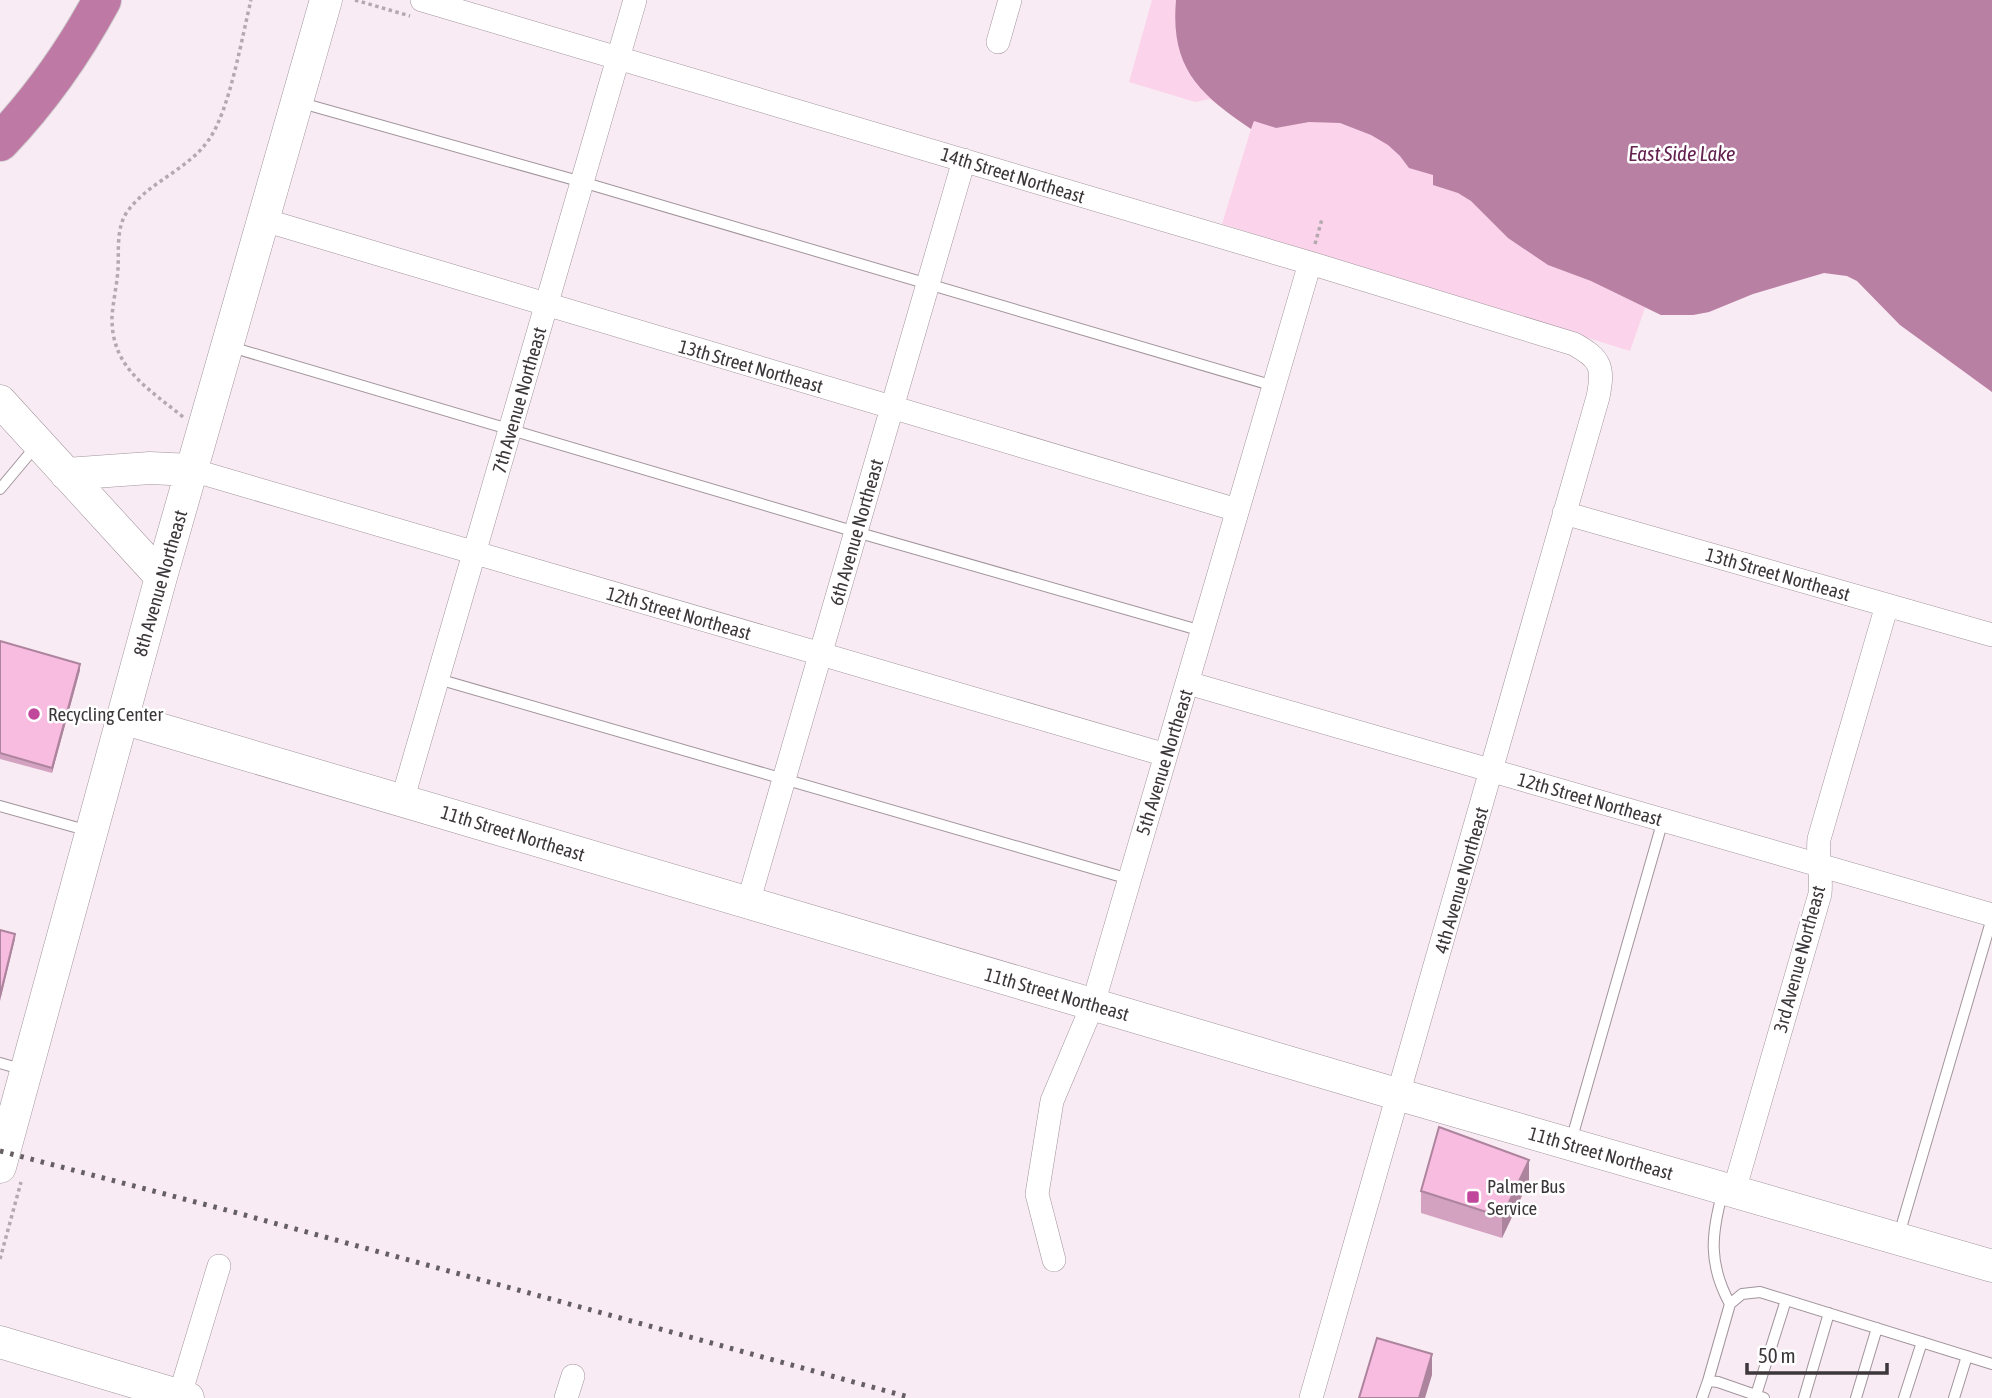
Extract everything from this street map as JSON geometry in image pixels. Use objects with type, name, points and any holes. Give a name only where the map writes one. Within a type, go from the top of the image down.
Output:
[{"type":"highway","points":[[0,142],[21,121],[54,79],[102,0]]},
{"type":"street","name":"8th Avenue Northeast","points":[[12,1169],[13,1067],[91,831],[326,0]]},
{"type":"street","name":"14th Street Northeast","points":[[422,0],[1574,344],[1590,353],[1598,362]]},
{"type":"street","name":"7th Avenue Northeast","points":[[402,801],[635,0]]},
{"type":"street","points":[[998,42],[1010,0]]},
{"type":"street","name":"6th Avenue Northeast","points":[[748,903],[964,160]]},
{"type":"street","name":"13th Street Northeast","points":[[264,220],[1237,510]]},
{"type":"street","name":"5th Avenue Northeast","points":[[1054,1260],[1037,1194],[1052,1101],[1093,1004],[1310,263]]},
{"type":"street","name":"4th Avenue Northeast","points":[[1311,1398],[1598,397],[1601,381],[1598,362]]},
{"type":"street","points":[[0,401],[161,576]]},
{"type":"street","points":[[150,468],[202,436]]},
{"type":"street","points":[[66,474],[150,468],[192,470]]},
{"type":"street","name":"12th Street Northeast","points":[[192,470],[1166,755]]},
{"type":"street","name":"13th Street Northeast","points":[[1564,513],[1992,635]]},
{"type":"street","name":"3rd Avenue Northeast","points":[[1729,1190],[1819,894],[1819,839],[1887,605]]},
{"type":"street","name":"12th Street Northeast","points":[[1188,683],[1992,917]]},
{"type":"street","name":"11th Street Northeast","points":[[122,718],[1400,1095],[1992,1266]]},
{"type":"street","points":[[0,1342],[182,1397],[219,1266]]},
{"type":"street","points":[[566,1398],[573,1376]]},
{"type":"lane","points":[[298,102],[582,182],[1274,386]]},
{"type":"lane","points":[[228,347],[1202,631]]},
{"type":"lane","points":[[0,489],[38,444]]},
{"type":"lane","points":[[438,679],[1129,879]]},
{"type":"lane","points":[[0,806],[91,831]]},
{"type":"lane","points":[[1570,1144],[1663,820]]},
{"type":"lane","points":[[1898,1239],[1992,917]]},
{"type":"lane","points":[[1729,1190],[1715,1221],[1713,1256],[1719,1283],[1730,1304]]},
{"type":"lane","points":[[1702,1398],[1730,1304],[1742,1294],[1760,1292],[1992,1364]]},
{"type":"lane","points":[[1708,1381],[1760,1397],[1786,1300]]},
{"type":"lane","points":[[1804,1398],[1829,1313]]},
{"type":"lane","points":[[1856,1398],[1877,1328]]},
{"type":"lane","points":[[1904,1398],[1922,1342]]},
{"type":"lane","points":[[1954,1398],[1967,1356]]},
{"type":"path","points":[[202,436],[129,372],[119,354],[112,318],[117,284],[119,231],[125,214],[138,199],[194,157],[211,137],[225,103],[251,0]]},
{"type":"path","points":[[1310,263],[1322,219]]},
{"type":"path","points":[[0,1259],[12,1169]]},
{"type":"shaded area","name":"East Side Lake","points":[[1152,0],[1992,0],[1992,392],[1900,325],[1857,281],[1847,276],[1824,273],[1693,315],[1661,315],[1645,308],[1630,351],[1222,224],[1251,129],[1210,99],[1195,102],[1129,82]]},
{"type":"water","name":"East Side Lake","points":[[1176,0],[1992,0],[1992,392],[1900,325],[1857,281],[1847,276],[1824,273],[1753,294],[1709,312],[1661,315],[1591,281],[1548,265],[1508,238],[1471,201],[1458,193],[1433,185],[1433,175],[1409,168],[1388,145],[1371,135],[1340,123],[1309,122],[1276,128],[1254,121],[1251,129],[1216,104],[1192,77],[1178,44]]},
{"type":"building","name":"Recycling Center","points":[[0,641],[80,664],[52,768],[0,753]]},
{"type":"building","points":[[0,930],[15,934],[0,996]]},
{"type":"building","name":"Palmer Bus Service","points":[[1439,1127],[1529,1160],[1502,1217],[1421,1191]]},
{"type":"building","points":[[1377,1338],[1432,1354],[1419,1398],[1359,1398]]},
{"type":"railway","points":[[0,1151],[230,1211],[912,1398]]},
{"type":"place","name":"Recycling Center","points":[[34,714]]},
{"type":"place","name":"Palmer Bus Service","points":[[1473,1197]]}]
